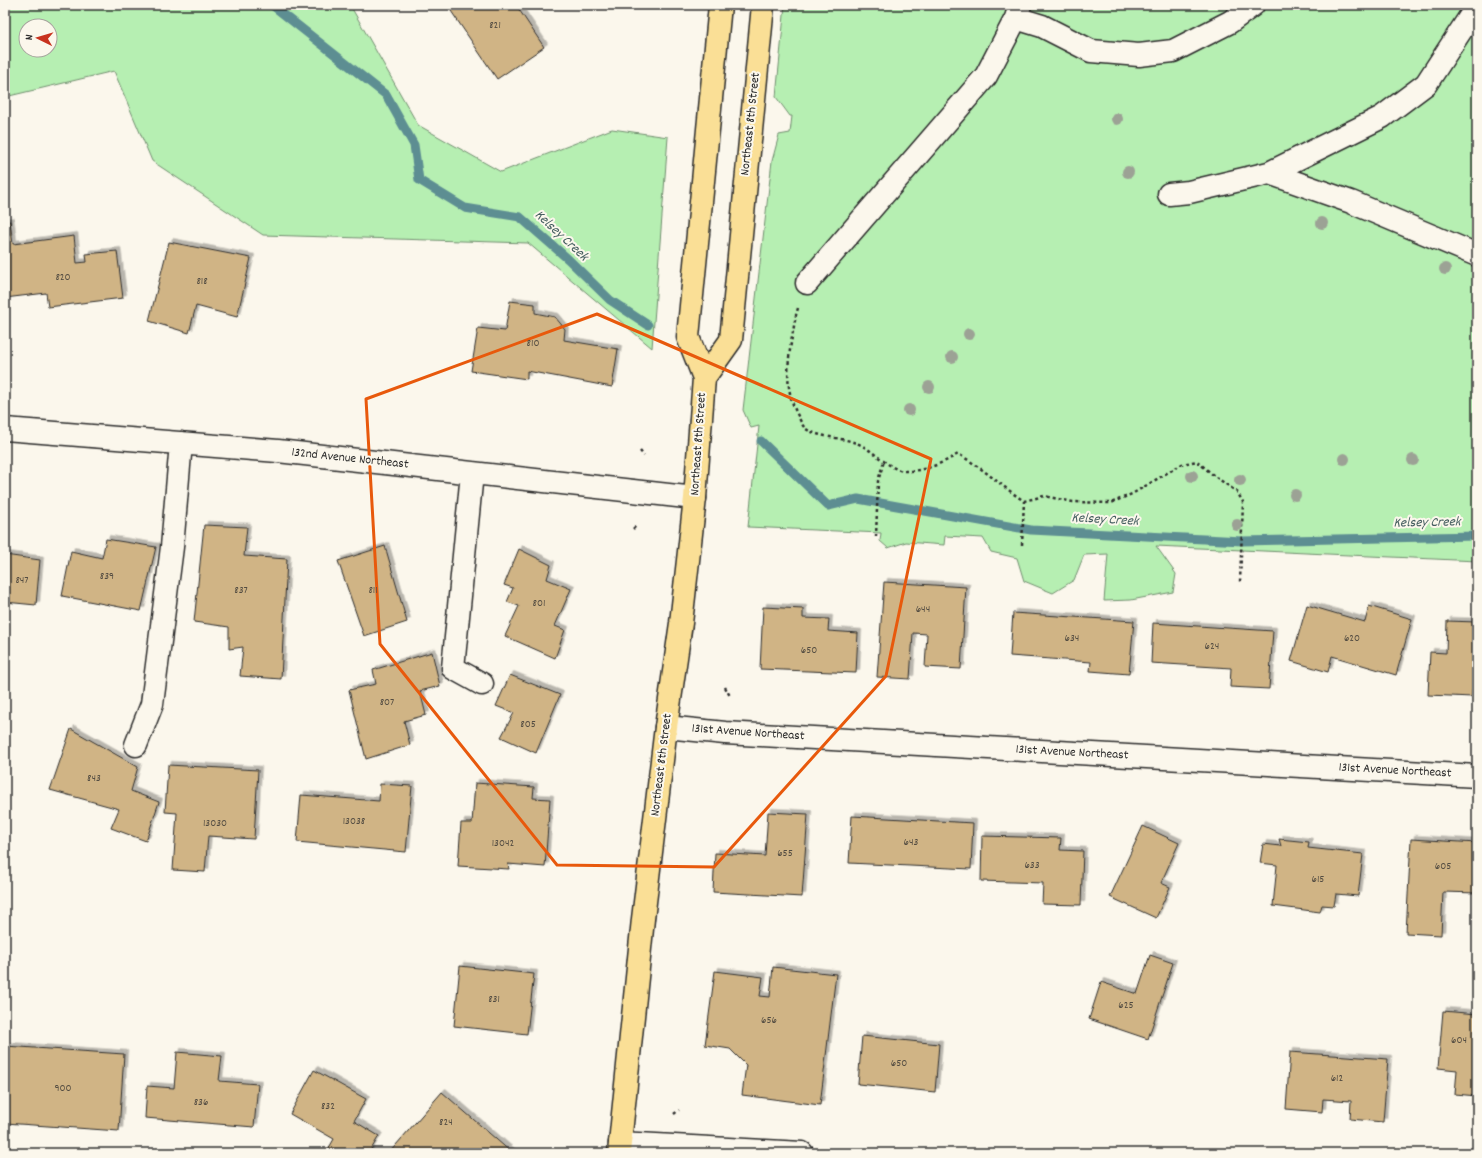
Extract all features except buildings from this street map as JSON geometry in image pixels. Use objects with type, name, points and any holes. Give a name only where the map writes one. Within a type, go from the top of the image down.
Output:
[{"type":"main road","name":"Northeast 8th Street","points":[[620,1148],[642,927],[666,727],[681,623],[695,498],[704,378],[688,336],[720,5]]},
{"type":"main road","name":"Northeast 8th Street","points":[[704,378],[731,340],[763,5]]},
{"type":"street","points":[[807,283],[986,76],[1018,11],[1042,26],[1091,50],[1140,55],[1173,50],[1230,22],[1253,5]]},
{"type":"street","points":[[1169,194],[1189,192],[1269,173],[1382,117],[1426,84],[1477,6]]},
{"type":"street","points":[[1269,173],[1351,202],[1477,255]]},
{"type":"street","name":"132nd Avenue Northeast","points":[[5,429],[278,451],[695,498]]},
{"type":"street","points":[[136,745],[152,704],[172,547],[181,443]]},
{"type":"street","points":[[472,473],[453,668],[482,684]]},
{"type":"street","name":"131st Avenue Northeast","points":[[666,727],[725,733],[1477,776]]},
{"type":"street","points":[[620,1148],[802,1153]]},
{"type":"path","points":[[807,283],[796,315],[787,370],[790,396],[797,416],[805,428],[822,435],[856,443],[871,450],[884,461],[902,471],[933,467],[958,454],[971,461],[1006,490],[1024,501],[1044,496],[1073,502],[1111,503],[1132,494],[1182,464],[1197,462],[1237,492],[1243,502],[1240,582]]},
{"type":"path","points":[[640,451],[644,456]]},
{"type":"path","points":[[876,536],[878,481],[884,461]]},
{"type":"path","points":[[1022,545],[1024,501]]},
{"type":"path","points":[[633,529],[637,525]]},
{"type":"path","points":[[725,687],[730,696]]},
{"type":"path","points":[[674,1114],[679,1110]]},
{"type":"highlighted area","points":[[597,314],[931,459],[886,676],[714,867],[557,865],[380,644],[366,399]]},
{"type":"green space","points":[[5,5],[350,5],[418,125],[501,172],[612,129],[668,137],[652,348],[528,243],[263,235],[152,161],[114,71],[5,97]]},
{"type":"green space","points":[[785,5],[1477,5],[1477,561],[1156,546],[1176,574],[1173,592],[1131,600],[1104,601],[1108,554],[1084,555],[1074,580],[1053,593],[1024,581],[1017,558],[991,552],[983,538],[945,536],[944,545],[906,542],[888,548],[880,541],[881,533],[748,527],[759,426],[751,428],[743,410],[772,161],[779,135],[790,133],[792,116],[790,116],[776,97]]},
{"type":"waterway","name":"Kelsey Creek","points":[[272,5],[386,95],[414,145],[419,180],[465,208],[520,217],[568,259],[610,300],[648,325]]},
{"type":"waterway","name":"Kelsey Creek","points":[[761,441],[828,506],[858,499],[1031,530],[1242,541],[1477,536]]}]
